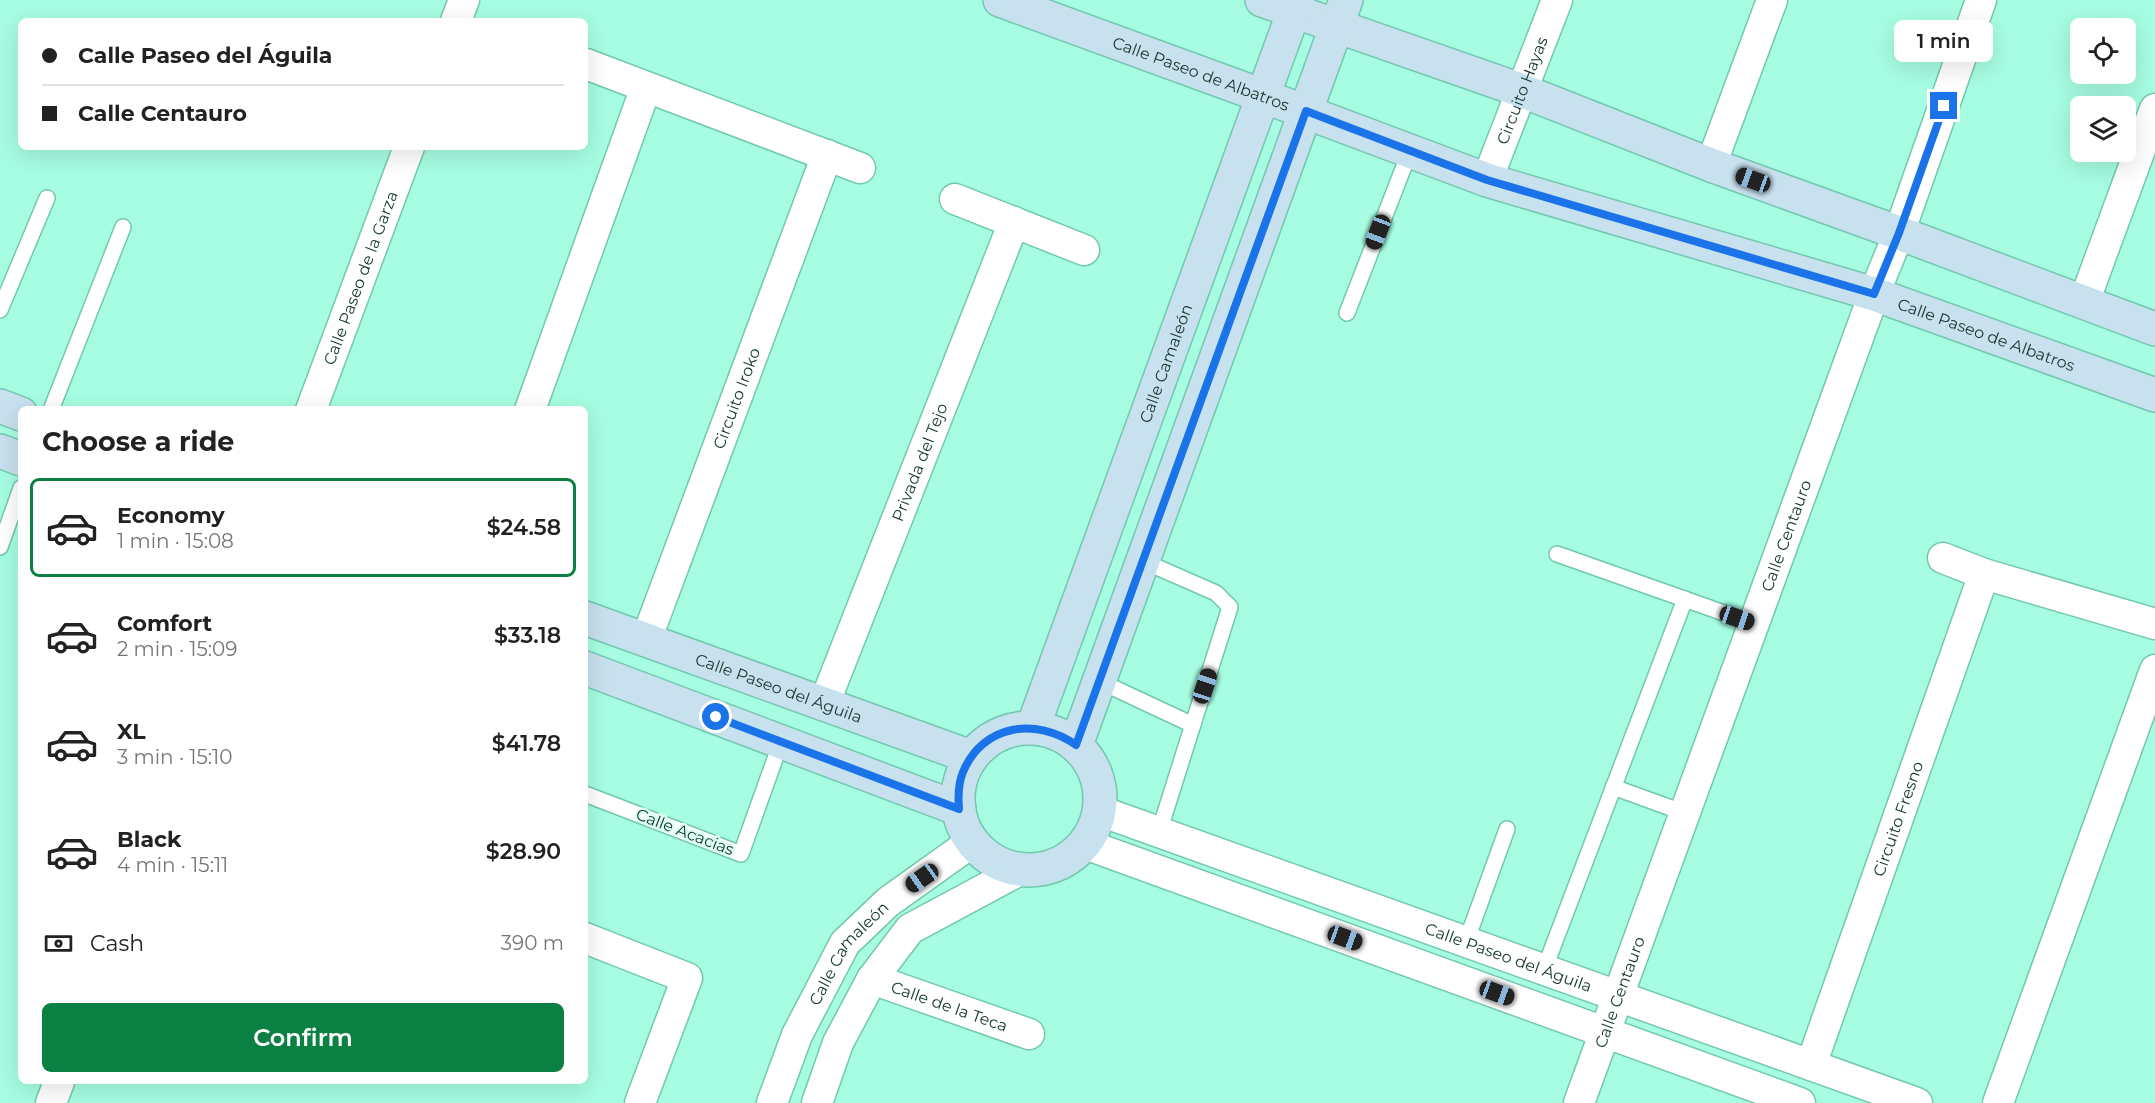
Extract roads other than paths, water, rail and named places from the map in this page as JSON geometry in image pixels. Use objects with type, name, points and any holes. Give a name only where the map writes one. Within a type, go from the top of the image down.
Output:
[{"type":"street","points":[[457,18],[464,0]]},
{"type":"street","name":"Calle Paseo de Albatros","points":[[1000,0],[1306,111],[1487,180],[1874,294],[2155,395]]},
{"type":"street","points":[[1262,0],[1341,13],[1523,91],[1712,165],[2155,329]]},
{"type":"street","name":"Circuito Hayas","points":[[1487,180],[1557,0]]},
{"type":"street","points":[[1712,165],[1772,0]]},
{"type":"street","name":"Calle Centauro","points":[[1579,1103],[1874,294],[1899,233],[1982,0]]},
{"type":"street","name":"Calle Camaleón","points":[[1033,728],[1296,5]]},
{"type":"street","points":[[1076,745],[1341,13]]},
{"type":"street","points":[[588,65],[860,168]]},
{"type":"street","points":[[531,406],[646,87]]},
{"type":"street","points":[[2084,302],[2155,109]]},
{"type":"street","name":"Calle Paseo de la Garza","points":[[312,406],[408,150]]},
{"type":"street","name":"Circuito Iroko","points":[[646,640],[827,155]]},
{"type":"street","points":[[955,199],[1084,250]]},
{"type":"street","name":"Privada del Tejo","points":[[824,704],[1014,222]]},
{"type":"street","points":[[0,406],[18,413]]},
{"type":"street","points":[[0,452],[18,458]]},
{"type":"street","points":[[1943,558],[1984,574],[2155,624]]},
{"type":"street","name":"Circuito Fresno","points":[[1811,1065],[1984,574]]},
{"type":"street","name":"Calle Paseo del Águila","points":[[588,619],[971,757]]},
{"type":"street","points":[[588,669],[959,809]]},
{"type":"street","points":[[1998,1103],[2155,670]]},
{"type":"street","points":[[1015,729],[1049,730],[1076,745],[1088,758],[1097,774],[1101,793],[1100,811],[1095,829],[1085,844],[1072,857],[1056,866],[1038,870],[1020,870],[1002,865],[986,856],[972,842],[963,826],[959,809],[958,791],[962,773],[971,757],[983,744],[998,734],[1015,729]]},
{"type":"street","name":"Calle Paseo del Águila","points":[[1100,811],[1917,1103]]},
{"type":"street","name":"Calle Camaleón","points":[[772,1103],[797,1035],[846,943],[888,902],[972,842]]},
{"type":"street","points":[[1085,844],[1800,1103]]},
{"type":"street","name":"Calle Camaleón","points":[[817,1103],[838,1043],[872,979],[910,929],[1020,870]]},
{"type":"street","points":[[588,939],[687,978],[640,1103]]},
{"type":"street","name":"Calle de la Teca","points":[[872,979],[1029,1034]]},
{"type":"street","points":[[51,1103],[58,1084]]},
{"type":"lane","points":[[1347,313],[1410,151]]},
{"type":"lane","points":[[0,310],[47,198]]},
{"type":"lane","points":[[53,406],[123,227]]},
{"type":"lane","points":[[0,547],[18,496]]},
{"type":"lane","points":[[1557,554],[1755,624]]},
{"type":"lane","points":[[1143,561],[1216,593],[1230,607],[1159,832]]},
{"type":"lane","points":[[1544,970],[1685,599]]},
{"type":"lane","points":[[1099,681],[1192,725]]},
{"type":"lane","name":"Calle Acacias","points":[[588,795],[741,854],[781,742]]},
{"type":"lane","points":[[1613,787],[1685,813]]},
{"type":"lane","points":[[1466,942],[1507,829]]}]
